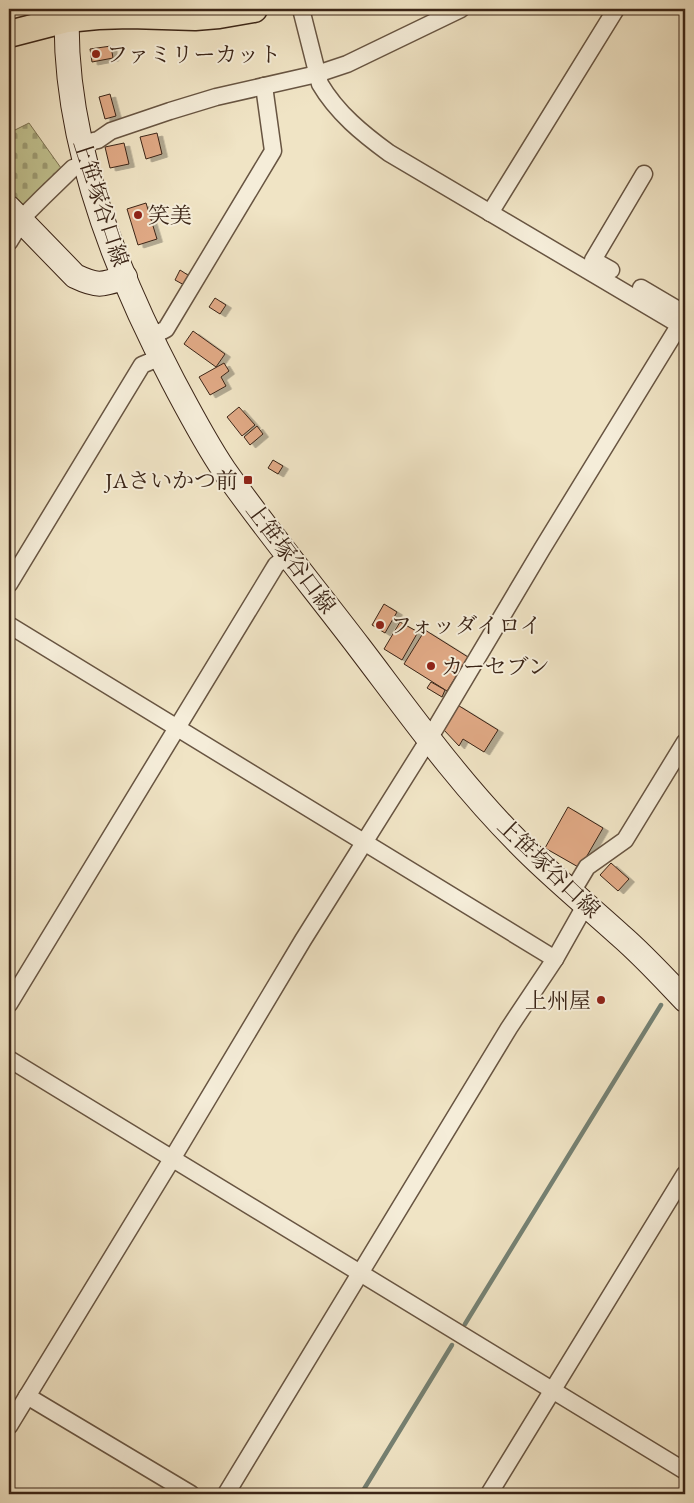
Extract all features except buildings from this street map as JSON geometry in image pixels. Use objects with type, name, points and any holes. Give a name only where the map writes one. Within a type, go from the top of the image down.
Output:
[{"type":"main road","points":[[10,34],[67,14],[195,17],[254,9]]},
{"type":"main road","name":"上笹塚谷口線","points":[[67,14],[71,91],[83,154],[125,277],[156,347],[194,420],[223,468],[288,556],[468,788],[519,843],[647,960],[685,1000]]},
{"type":"main road","points":[[15,215],[75,276],[88,283],[100,285],[125,277]]},
{"type":"street","points":[[9,1426],[303,940],[429,739],[542,549],[684,321],[612,277],[490,213],[390,153],[364,135],[326,95],[320,84],[301,9]]},
{"type":"street","points":[[490,213],[616,9]]},
{"type":"street","points":[[9,242],[15,215],[26,214],[74,168],[83,154],[111,131],[170,110],[216,97],[317,74],[347,64],[454,10]]},
{"type":"street","points":[[9,584],[142,365],[156,347],[273,151],[264,86]]},
{"type":"street","points":[[612,277],[593,260],[644,174]]},
{"type":"street","points":[[9,1004],[276,565],[288,556]]},
{"type":"street","points":[[9,625],[555,959]]},
{"type":"street","points":[[228,1493],[509,1028],[555,959],[579,898],[587,867],[625,840],[685,742]]},
{"type":"street","points":[[9,1059],[685,1471]]},
{"type":"street","points":[[488,1494],[685,1174]]},
{"type":"street","points":[[27,1396],[191,1494]]},
{"type":"green space","points":[[29,123],[61,168],[20,209],[9,195],[9,133]]},
{"type":"waterway","points":[[465,1324],[661,1005]]},
{"type":"waterway","points":[[361,1494],[452,1345]]},
{"type":"place","name":"ファミリーカット","points":[[96,54]]},
{"type":"place","name":"笑美","points":[[138,215]]},
{"type":"place","name":"JAさいかつ前","points":[[248,480]]},
{"type":"place","name":"フォッダイロイ","points":[[380,625]]},
{"type":"place","name":"カーセブン","points":[[431,666]]},
{"type":"place","name":"上州屋","points":[[601,1000]]}]
